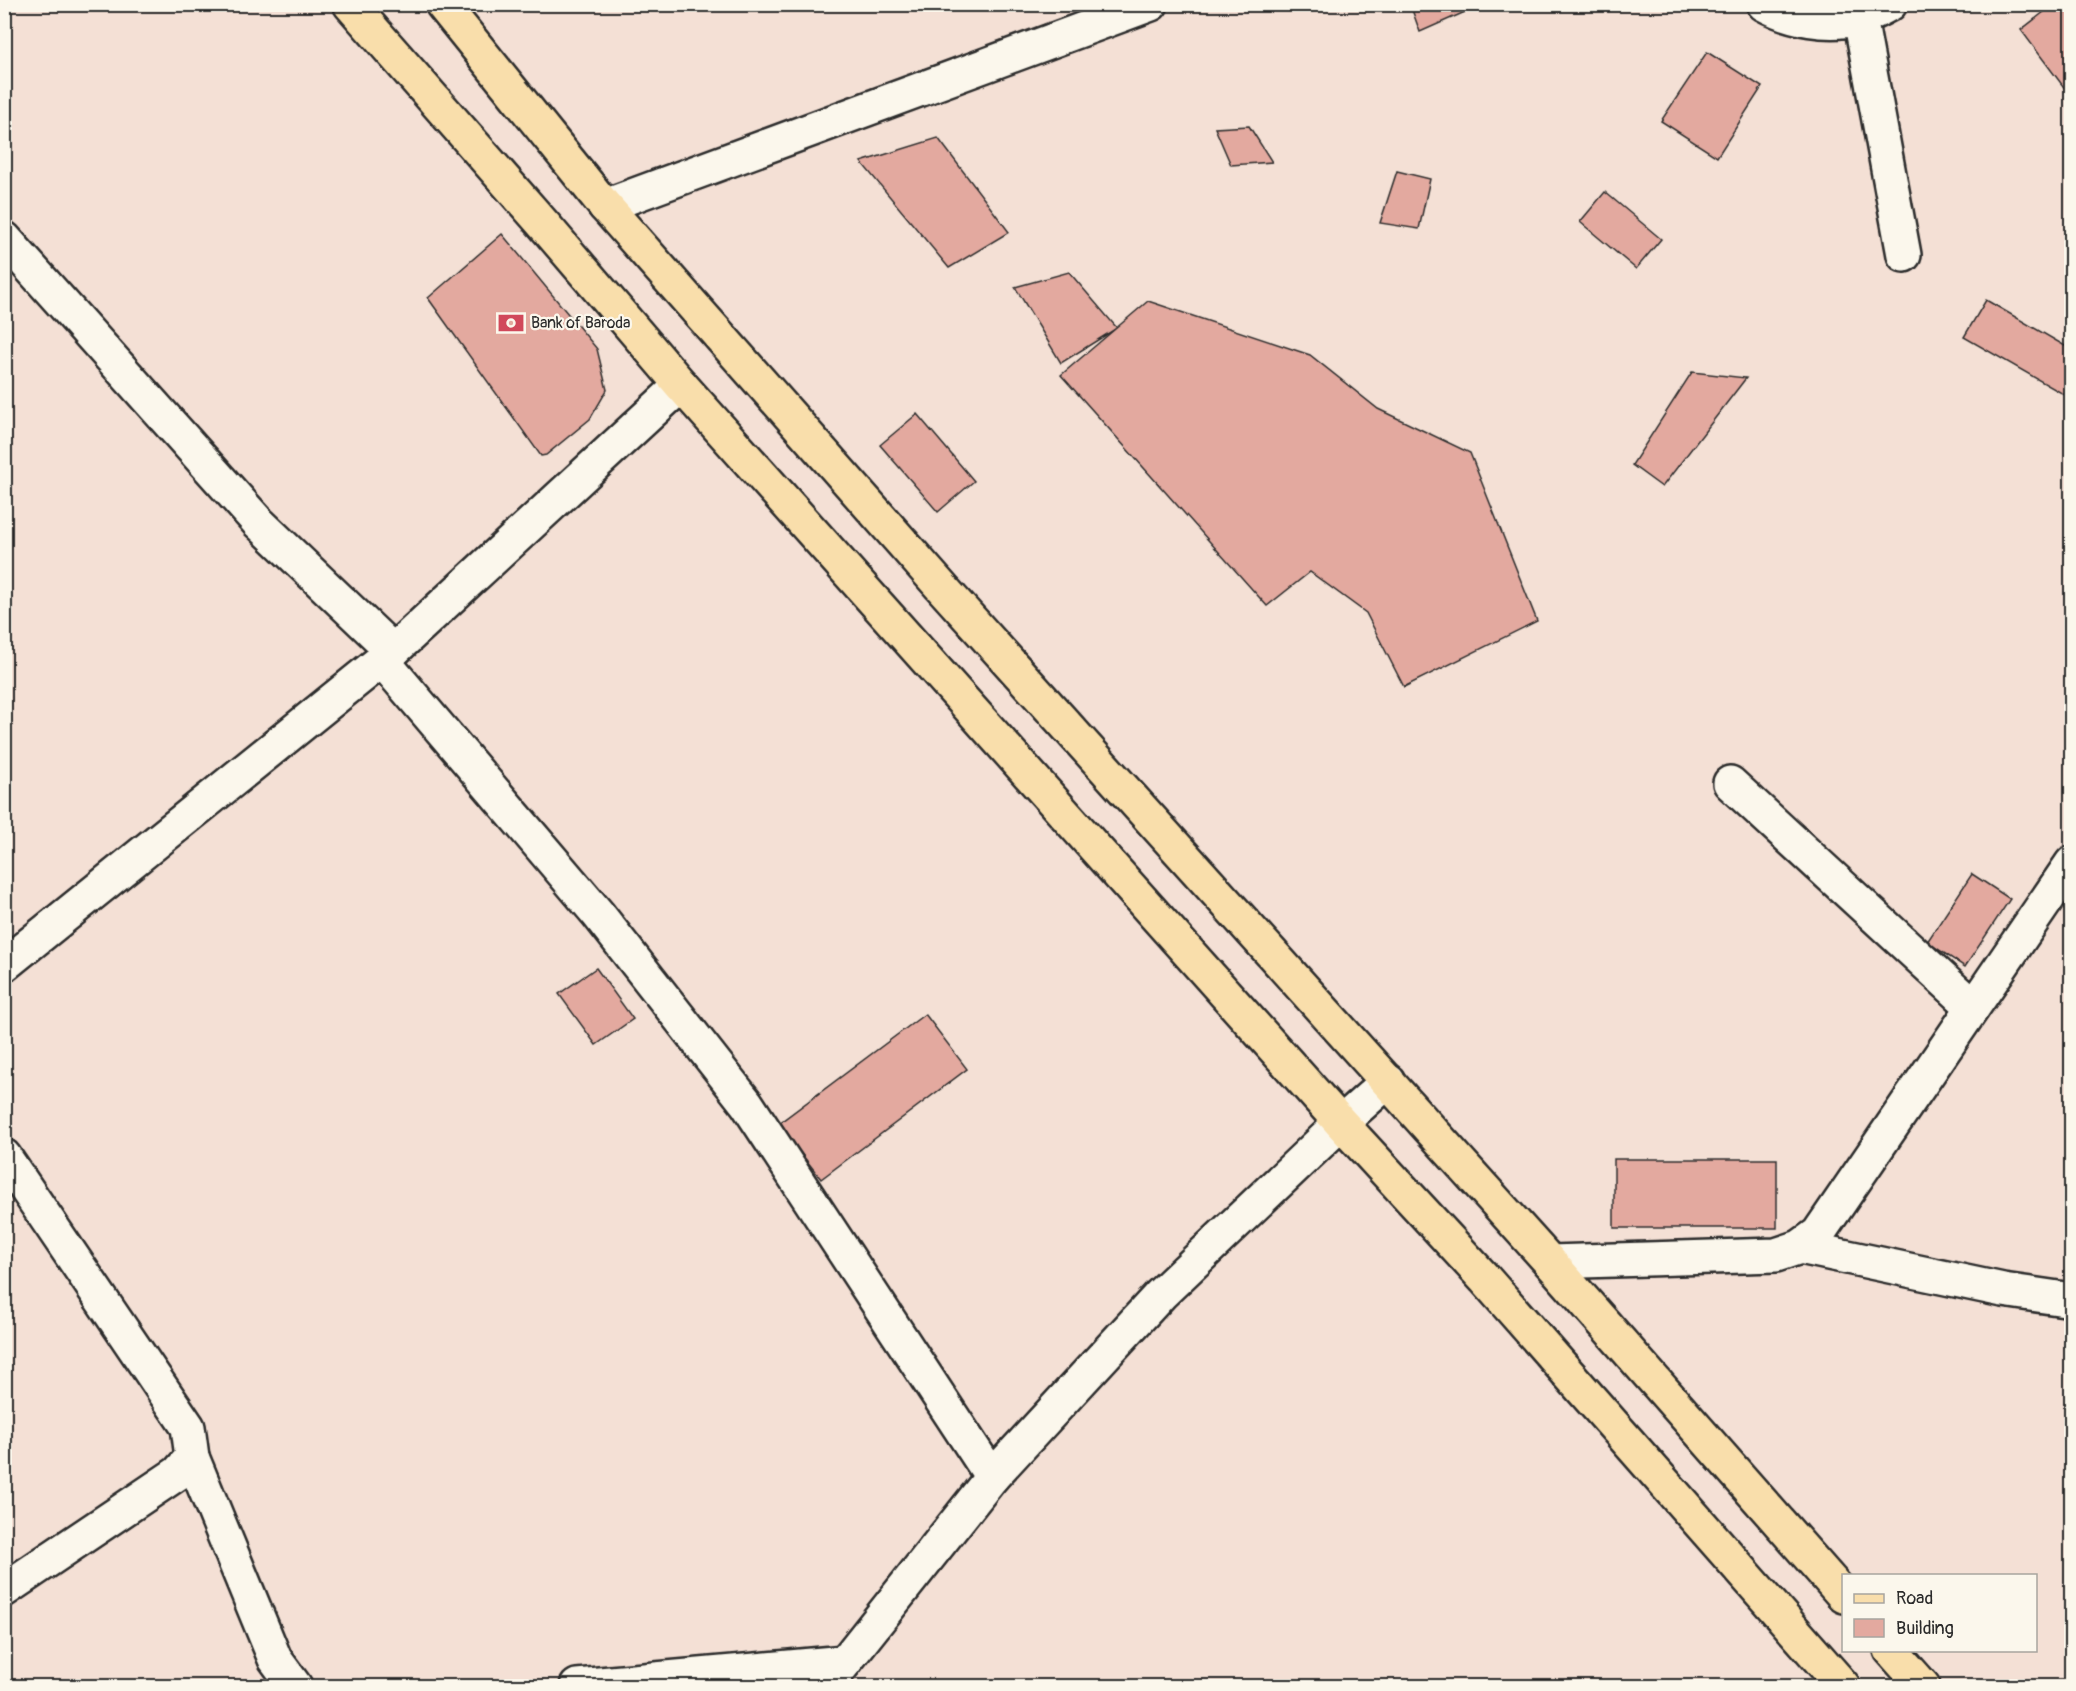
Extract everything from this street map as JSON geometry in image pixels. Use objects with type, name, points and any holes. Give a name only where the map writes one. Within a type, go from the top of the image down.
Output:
[{"type":"main road","points":[[350,4],[681,385],[1341,1123],[1485,1279],[1843,1686]]},
{"type":"main road","points":[[442,4],[605,206],[936,581],[1550,1262],[1842,1594]]},
{"type":"main road","points":[[1893,1652],[1923,1686]]},
{"type":"street","points":[[605,206],[1151,4]]},
{"type":"street","points":[[1764,4],[1782,14],[1826,21],[1860,18],[1890,4]]},
{"type":"street","points":[[1860,18],[1904,255]]},
{"type":"street","points":[[4,238],[258,522],[387,656],[598,914],[747,1104],[992,1477]]},
{"type":"street","points":[[4,965],[387,656],[681,385]]},
{"type":"street","points":[[1730,783],[1973,1007]]},
{"type":"street","points":[[1550,1262],[1776,1255],[1800,1247],[1818,1234],[2072,862]]},
{"type":"street","points":[[577,1686],[836,1674],[992,1477],[1161,1294],[1388,1081]]},
{"type":"street","points":[[4,1156],[188,1427],[192,1457],[275,1659],[295,1686]]},
{"type":"street","points":[[1800,1247],[2003,1290],[2072,1300]]},
{"type":"street","points":[[4,1590],[178,1473],[192,1457]]},
{"type":"building","points":[[1410,4],[1483,4],[1420,32]]},
{"type":"building","points":[[2054,4],[2072,4],[2072,98],[2021,30]]},
{"type":"building","points":[[1707,52],[1762,87],[1717,157],[1661,121]]},
{"type":"building","points":[[1249,126],[1272,162],[1231,165],[1215,128]]},
{"type":"building","points":[[938,138],[1009,232],[949,268],[861,162]]},
{"type":"building","points":[[1397,171],[1430,179],[1419,229],[1380,223]]},
{"type":"building","points":[[1605,192],[1661,239],[1636,269],[1580,222]]},
{"type":"building","name":"Bank of Baroda","points":[[502,234],[597,349],[607,390],[590,419],[546,455],[541,456],[428,298]]},
{"type":"building","points":[[1069,272],[1117,328],[1061,363],[1015,287]]},
{"type":"building","points":[[1986,300],[2072,350],[2072,399],[1964,337]]},
{"type":"building","points":[[1148,301],[1310,355],[1378,409],[1470,453],[1537,621],[1404,687],[1366,613],[1310,572],[1267,606],[1061,375]]},
{"type":"building","points":[[1692,372],[1746,378],[1662,487],[1632,465]]},
{"type":"building","points":[[917,414],[974,481],[938,512],[880,445]]},
{"type":"building","points":[[1972,874],[2010,899],[1965,967],[1927,942]]},
{"type":"building","points":[[596,968],[633,1019],[596,1045],[559,994]]},
{"type":"building","points":[[925,1014],[967,1069],[821,1179],[778,1124]]},
{"type":"building","points":[[1614,1159],[1777,1159],[1777,1228],[1614,1228]]},
{"type":"building","points":[[4,1674],[14,1686],[4,1686]]},
{"type":"place","name":"Bank of Baroda","points":[[511,323]]}]
